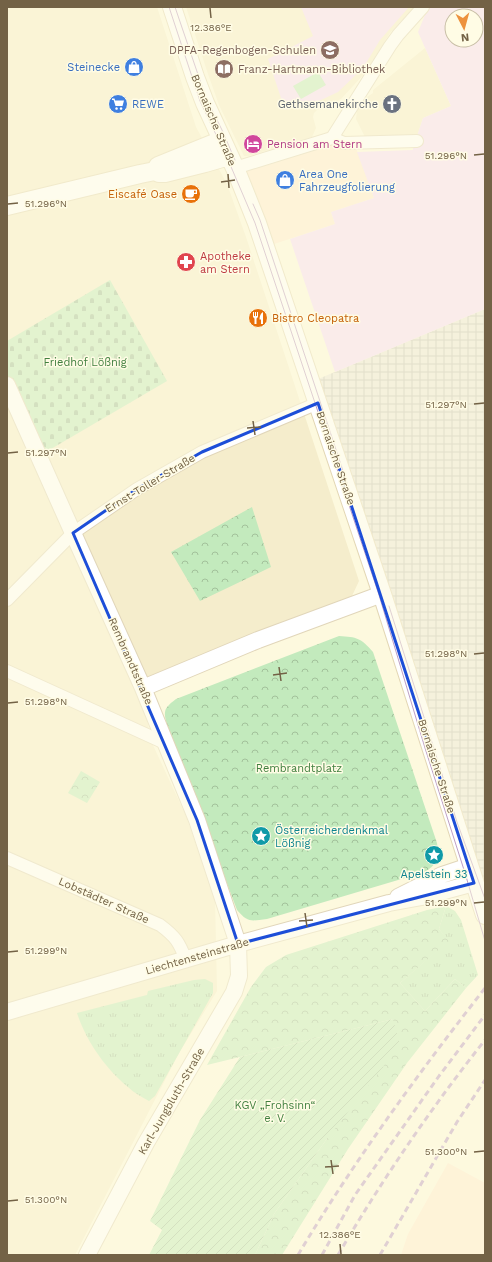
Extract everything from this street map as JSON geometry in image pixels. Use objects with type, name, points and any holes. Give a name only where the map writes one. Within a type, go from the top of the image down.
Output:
[{"type":"main road","name":"Bornaische Straße","points":[[172,7],[195,77],[258,224],[382,594],[485,915]]},
{"type":"main road","points":[[7,206],[155,170],[157,166],[162,163],[229,155]]},
{"type":"street","points":[[332,138],[390,46],[423,7]]},
{"type":"street","points":[[229,155],[332,138],[344,143],[418,141]]},
{"type":"street","name":"Rembrandtstraße","points":[[7,385],[143,688],[197,820],[238,944]]},
{"type":"street","name":"Ernst-Toller-Straße","points":[[7,600],[73,533],[137,489],[202,452],[318,403]]},
{"type":"street","points":[[143,688],[258,640],[382,594]]},
{"type":"street","points":[[7,671],[166,744]]},
{"type":"street","name":"Lobstädter Straße","points":[[7,858],[160,925],[171,933],[178,942],[186,960]]},
{"type":"street","name":"Liechtensteinstraße","points":[[388,903],[406,892],[442,875],[469,866]]},
{"type":"street","name":"Liechtensteinstraße","points":[[7,1012],[238,944],[388,903],[422,897],[474,883]]},
{"type":"street","name":"Karl-Jungbluth-Straße","points":[[87,1255],[146,1143],[234,992],[239,976],[238,944]]},
{"type":"highlighted area","points":[[318,403],[474,883],[238,944],[197,820],[73,533],[137,489],[202,452]]},
{"type":"shaded area","points":[[7,7],[157,7],[196,127],[227,184],[246,237],[359,581],[352,596],[263,634],[143,689],[143,702],[152,743],[186,816],[215,898],[217,991],[179,1053],[75,1255],[7,1255]]},
{"type":"shaded area","points":[[186,7],[414,7],[390,33],[365,73],[341,99],[317,110],[314,113],[313,117],[316,128],[312,137],[244,156],[219,105]]},
{"type":"shaded area","name":"DPFA-Regenbogen-Schulen","points":[[301,7],[409,7],[380,40],[363,68],[338,92],[304,108],[303,104],[285,110],[268,59],[313,36]]},
{"type":"shaded area","points":[[430,7],[485,7],[485,309],[335,372],[290,239],[335,224],[331,212],[374,198],[357,152],[413,150],[413,145],[423,118],[451,106],[418,32],[427,10]]},
{"type":"shaded area","points":[[425,48],[451,106],[423,118],[417,136],[365,137],[356,119],[358,103],[373,93],[373,90]]},
{"type":"shaded area","points":[[332,138],[354,142],[374,198],[331,212],[335,224],[265,247],[235,168]]},
{"type":"shaded area","points":[[485,309],[485,915],[311,382]]},
{"type":"shaded area","points":[[448,1163],[485,1183],[485,1255],[401,1255],[408,1234]]},
{"type":"green space","points":[[318,72],[326,85],[301,99],[293,86]]},
{"type":"green space","name":"Friedhof Lößnig","points":[[110,280],[167,381],[39,456],[7,385],[7,341]]},
{"type":"green space","points":[[252,507],[271,567],[200,601],[171,552]]},
{"type":"green space","name":"Rembrandtplatz","points":[[339,636],[358,639],[373,652],[437,843],[438,857],[433,866],[425,872],[267,919],[250,920],[244,917],[237,910],[167,725],[165,713],[167,707],[176,699]]},
{"type":"green space","points":[[81,771],[100,782],[87,803],[68,793]]},
{"type":"green space","points":[[446,906],[455,911],[461,920],[478,975],[466,988],[455,979],[425,1011],[400,983],[448,941],[439,929]]},
{"type":"green space","points":[[446,906],[439,929],[449,941],[400,983],[425,1011],[455,979],[466,988],[407,1063],[348,1149],[282,1255],[255,1255],[274,1214],[326,1140],[393,1019],[207,1065],[251,987],[266,967],[286,955],[427,910]]},
{"type":"green space","points":[[205,979],[213,983],[213,993],[155,1096],[149,1101],[130,1089],[112,1072],[91,1044],[77,1013],[147,995],[148,991],[194,980]]},
{"type":"green space","name":"KGV „Frohsinn“ e. V.","points":[[393,1019],[400,1045],[326,1140],[274,1214],[255,1255],[149,1255],[162,1230],[150,1221],[200,1120],[240,1057]]},
{"type":"tram line","points":[[169,7],[200,101],[229,162],[255,223],[379,595],[485,941]]},
{"type":"tram line","points":[[175,7],[206,98],[235,160]]},
{"type":"tram line","points":[[253,204],[260,220],[352,498]]},
{"type":"tram line","points":[[389,606],[457,822],[485,899]]},
{"type":"railway","points":[[298,1255],[341,1186],[387,1118],[485,988]]},
{"type":"railway","points":[[322,1255],[355,1195],[439,1076],[485,1015]]},
{"type":"railway","points":[[338,1255],[372,1199],[408,1145],[445,1092],[485,1040]]},
{"type":"railway","points":[[380,1255],[457,1122],[485,1080]]},
{"type":"place","name":"DPFA-Regenbogen-Schulen","points":[[330,50]]},
{"type":"place","name":"Steinecke","points":[[134,67]]},
{"type":"place","name":"Franz-Hartmann-Bibliothek","points":[[224,69]]},
{"type":"place","name":"REWE","points":[[118,104]]},
{"type":"place","name":"Gethsemanekirche","points":[[392,104]]},
{"type":"place","name":"Pension am Stern","points":[[253,144]]},
{"type":"place","name":"Area One Fahrzeugfolierung","points":[[285,180]]},
{"type":"place","name":"Eiscafé Oase","points":[[191,194]]},
{"type":"place","name":"Apotheke am Stern","points":[[186,262]]},
{"type":"place","name":"Bistro Cleopatra","points":[[258,318]]},
{"type":"place","name":"Österreicherdenkmal Lößnig","points":[[261,836]]},
{"type":"place","name":"Apelstein 33","points":[[434,855]]}]
